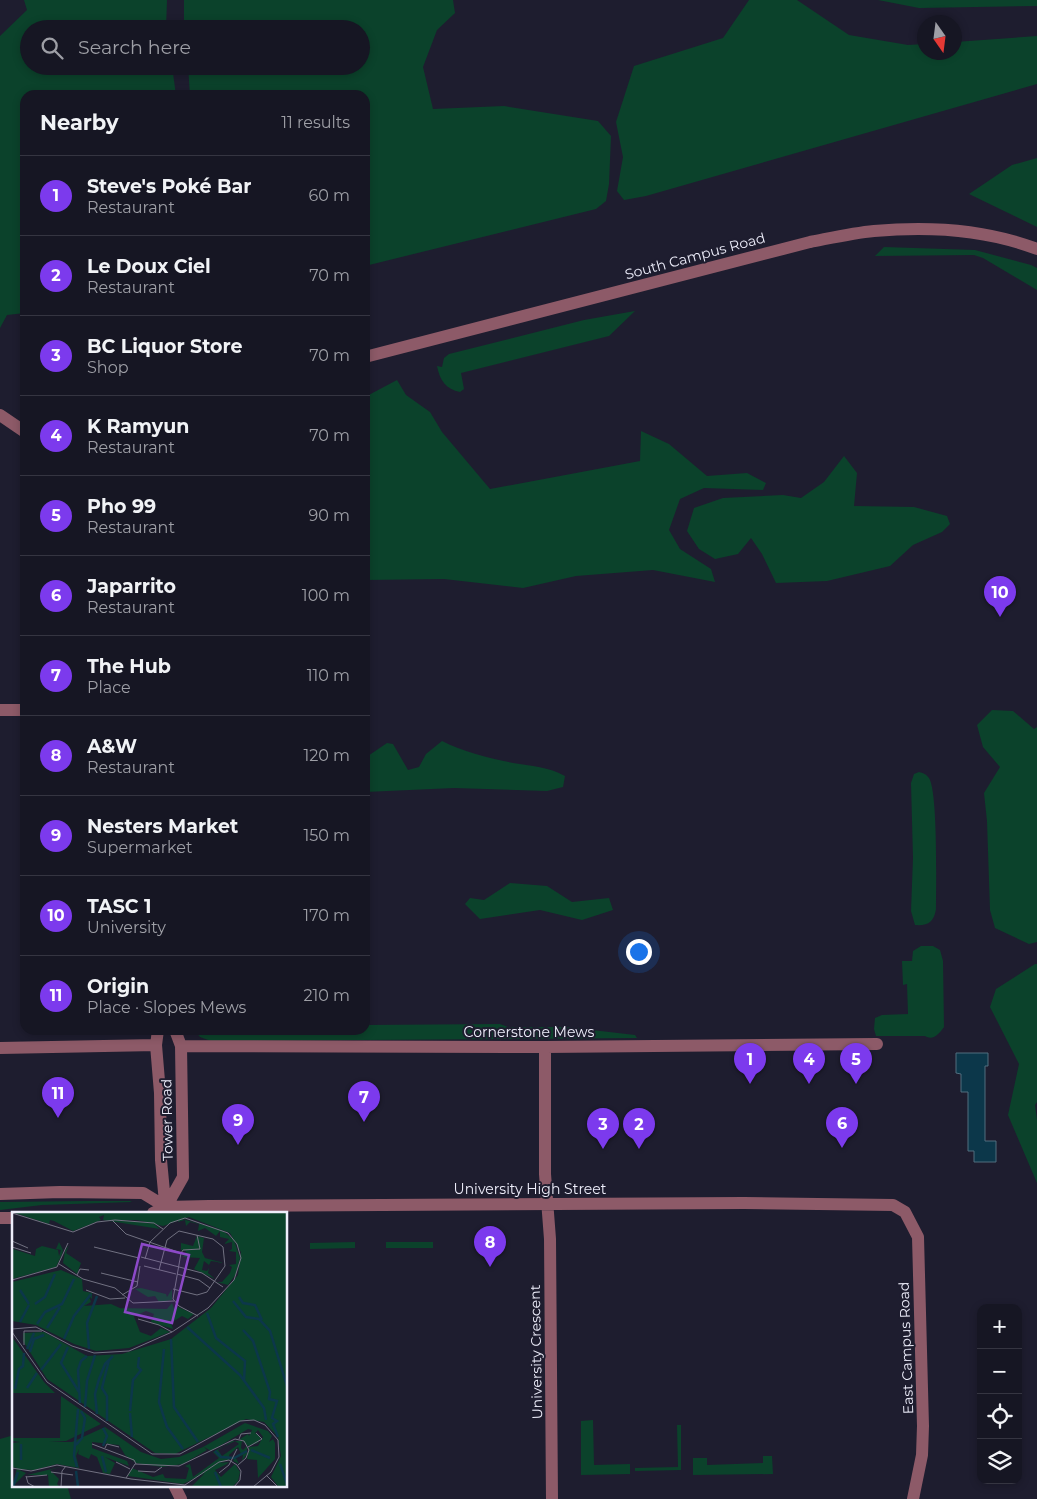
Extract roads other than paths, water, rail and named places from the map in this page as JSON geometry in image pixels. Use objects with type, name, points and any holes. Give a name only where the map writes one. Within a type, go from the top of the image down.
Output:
[{"type":"street","name":"South Campus Road","points":[[370,356],[810,242],[874,231],[931,229],[977,232],[1037,249]]},
{"type":"street","points":[[0,415],[20,429]]},
{"type":"street","points":[[0,710],[20,710]]},
{"type":"street","name":"Tower Road","points":[[157,1035],[156,1046],[160,1093],[162,1177],[166,1210]]},
{"type":"street","name":"Tower Road","points":[[166,1210],[182,1177],[181,1046],[176,1035]]},
{"type":"street","name":"Cornerstone Mews","points":[[181,1046],[546,1047],[877,1044]]},
{"type":"street","points":[[0,1048],[156,1046]]},
{"type":"street","name":"University Crescent","points":[[546,1047],[545,1174],[550,1239],[552,1499]]},
{"type":"street","name":"University High Street","points":[[0,1194],[60,1192],[143,1194],[166,1210],[744,1202],[893,1205]]},
{"type":"street","name":"East Campus Road","points":[[893,1205],[905,1212],[918,1237],[923,1426],[922,1455],[913,1499]]},
{"type":"street","points":[[174,1486],[181,1499]]},
{"type":"water","points":[[956,1053],[988,1053],[988,1066],[985,1066],[985,1141],[996,1141],[996,1162],[974,1162],[974,1151],[968,1151],[968,1092],[961,1092],[961,1074],[956,1073]]},
{"type":"place","name":"TASC 1","points":[[1000,617]]},
{"type":"place","name":"Steve's Poké Bar","points":[[750,1084]]},
{"type":"place","name":"K Ramyun","points":[[809,1084]]},
{"type":"place","name":"Pho 99","points":[[856,1084]]},
{"type":"place","name":"Origin","points":[[58,1118]]},
{"type":"place","name":"The Hub","points":[[364,1122]]},
{"type":"place","name":"Nesters Market","points":[[238,1145]]},
{"type":"place","name":"Japarrito","points":[[842,1148]]},
{"type":"place","name":"BC Liquor Store","points":[[603,1149]]},
{"type":"place","name":"Le Doux Ciel","points":[[639,1149]]},
{"type":"place","name":"A&W","points":[[490,1267]]}]
